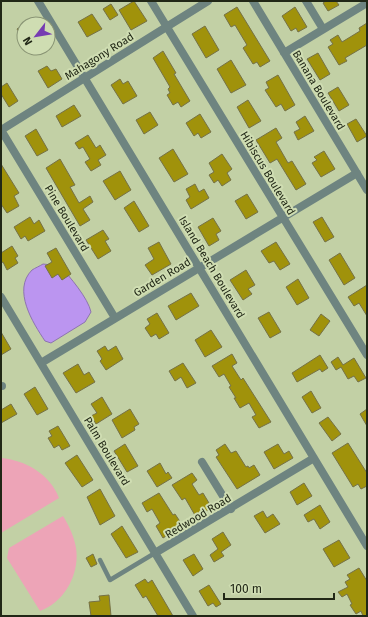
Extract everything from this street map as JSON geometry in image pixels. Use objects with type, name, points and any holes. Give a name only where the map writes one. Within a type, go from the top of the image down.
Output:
[{"type":"street","name":"Island Beach Boulevard","points":[[38,1],[367,546]]},
{"type":"street","name":"Hibiscus Boulevard","points":[[151,1],[282,218],[367,355]]},
{"type":"street","name":"Mahagony Road","points":[[1,130],[208,1]]},
{"type":"street","name":"Banana Boulevard","points":[[252,1],[367,190]]},
{"type":"street","points":[[306,1],[323,30]]},
{"type":"street","points":[[284,53],[367,3]]},
{"type":"street","name":"Pine Boulevard","points":[[1,130],[115,318]]},
{"type":"street","name":"Garden Road","points":[[41,363],[357,173]]},
{"type":"street","name":"Palm Boulevard","points":[[1,297],[193,616]]},
{"type":"street","name":"Redwood Road","points":[[156,553],[314,458]]},
{"type":"street","points":[[202,462],[231,509]]},
{"type":"lane","name":"Redwood Road","points":[[100,560],[110,580],[156,553]]},
{"type":"shaded area","points":[[43,264],[60,266],[83,294],[91,312],[85,322],[51,343],[45,341],[35,325],[26,306],[24,297],[26,278],[32,270]]},
{"type":"shaded area","points":[[1,458],[10,459],[28,465],[36,470],[50,482],[59,498],[1,533]]},
{"type":"shaded area","points":[[63,516],[71,531],[75,544],[77,558],[76,567],[69,586],[63,594],[49,607],[40,611],[7,558],[9,548]]},
{"type":"building","points":[[134,1],[147,21],[131,30],[119,10]]},
{"type":"building","points":[[326,1],[336,1],[339,5],[328,11],[323,3]]},
{"type":"building","points":[[111,4],[118,15],[110,20],[103,9]]},
{"type":"building","points":[[237,7],[270,61],[260,67],[257,62],[253,64],[243,48],[247,45],[235,25],[231,27],[224,15]]},
{"type":"building","points":[[295,7],[307,27],[298,32],[296,28],[291,31],[282,16]]},
{"type":"building","points":[[92,14],[102,29],[87,37],[78,22]]},
{"type":"building","points":[[367,23],[367,45],[345,58],[347,61],[339,65],[328,47],[333,44],[330,40],[338,35],[342,42],[360,31],[359,28]]},
{"type":"building","points":[[205,26],[219,50],[206,58],[192,34]]},
{"type":"building","points":[[163,51],[176,73],[174,74],[190,101],[181,107],[178,102],[173,105],[167,95],[170,93],[168,89],[170,87],[153,58]]},
{"type":"building","points":[[318,53],[330,74],[320,80],[307,59]]},
{"type":"building","points":[[231,60],[246,85],[231,93],[217,69]]},
{"type":"building","points":[[47,66],[51,71],[56,69],[62,79],[48,88],[38,71]]},
{"type":"building","points":[[278,75],[295,105],[285,111],[281,104],[276,107],[265,90],[269,88],[266,82]]},
{"type":"building","points":[[120,79],[123,84],[128,81],[137,96],[123,104],[111,85]]},
{"type":"building","points":[[7,83],[18,101],[9,107],[1,94],[1,87]]},
{"type":"building","points":[[338,87],[349,105],[339,111],[328,93]]},
{"type":"building","points":[[248,100],[261,121],[249,128],[237,107]]},
{"type":"building","points":[[74,105],[81,116],[62,127],[56,116]]},
{"type":"building","points":[[150,112],[158,125],[144,134],[136,120]]},
{"type":"building","points":[[200,114],[211,132],[201,138],[198,133],[194,136],[186,123]]},
{"type":"building","points":[[305,116],[314,131],[298,140],[294,132],[300,129],[296,122]]},
{"type":"building","points":[[356,119],[367,136],[357,142],[347,124]]},
{"type":"building","points":[[276,128],[282,138],[276,142],[288,163],[292,161],[306,184],[296,190],[277,159],[270,163],[256,140]]},
{"type":"building","points":[[36,129],[48,150],[37,156],[25,136]]},
{"type":"building","points":[[88,135],[96,148],[100,145],[106,155],[98,160],[101,165],[91,171],[85,162],[90,159],[83,147],[79,149],[75,143]]},
{"type":"building","points":[[173,149],[188,174],[174,182],[159,158]]},
{"type":"building","points":[[324,151],[335,169],[321,177],[312,163],[317,160],[314,157]]},
{"type":"building","points":[[222,154],[232,169],[227,173],[231,180],[222,186],[218,180],[214,183],[209,175],[214,172],[209,163]]},
{"type":"building","points":[[60,159],[75,185],[70,187],[79,203],[90,196],[93,202],[83,209],[90,220],[80,226],[46,168]]},
{"type":"building","points":[[1,164],[19,193],[14,196],[19,206],[7,213],[1,204]]},
{"type":"building","points":[[120,171],[131,190],[115,200],[103,181]]},
{"type":"building","points":[[195,184],[199,192],[204,189],[209,198],[191,209],[186,200],[190,197],[186,189]]},
{"type":"building","points":[[247,194],[258,212],[246,219],[235,201]]},
{"type":"building","points":[[134,201],[149,226],[139,232],[124,208]]},
{"type":"building","points":[[30,217],[34,224],[39,220],[45,231],[28,241],[25,236],[21,239],[14,227]]},
{"type":"building","points":[[322,217],[334,237],[325,242],[313,222]]},
{"type":"building","points":[[213,218],[221,231],[216,234],[219,240],[209,246],[198,227]]},
{"type":"building","points":[[103,230],[109,239],[105,241],[111,251],[98,259],[86,240]]},
{"type":"building","points":[[159,242],[171,264],[152,275],[145,265],[154,259],[148,248]]},
{"type":"building","points":[[276,242],[290,264],[280,270],[274,261],[269,263],[261,251]]},
{"type":"building","points":[[12,246],[18,256],[15,258],[18,263],[7,270],[3,262],[1,263],[1,253]]},
{"type":"building","points":[[56,248],[71,274],[62,280],[58,274],[52,278],[45,266],[52,262],[47,253]]},
{"type":"building","points":[[340,253],[355,278],[344,285],[329,260]]},
{"type":"building","points":[[246,270],[255,285],[248,289],[252,294],[243,300],[230,280]]},
{"type":"building","points":[[298,279],[309,298],[297,305],[286,287]]},
{"type":"building","points":[[367,285],[367,316],[359,303],[354,306],[348,297]]},
{"type":"building","points":[[191,293],[199,306],[176,320],[168,306]]},
{"type":"building","points":[[269,312],[281,332],[270,338],[258,318]]},
{"type":"building","points":[[157,313],[169,333],[159,339],[156,334],[151,337],[145,328],[150,324],[147,319]]},
{"type":"building","points":[[321,314],[330,321],[319,336],[310,330]]},
{"type":"building","points":[[211,330],[222,347],[205,357],[195,340]]},
{"type":"building","points":[[1,332],[11,349],[1,355]]},
{"type":"building","points":[[105,346],[108,351],[116,346],[123,359],[106,370],[100,361],[102,359],[97,351]]},
{"type":"building","points":[[232,354],[237,363],[232,366],[241,380],[243,378],[271,422],[259,428],[252,417],[256,415],[249,403],[240,408],[229,387],[231,386],[224,374],[219,377],[212,366]]},
{"type":"building","points":[[320,355],[328,368],[322,372],[320,369],[297,382],[292,373]]},
{"type":"building","points":[[338,357],[343,365],[354,358],[366,378],[358,382],[354,376],[348,379],[341,367],[336,370],[331,362]]},
{"type":"building","points":[[183,363],[196,383],[187,388],[181,377],[175,381],[169,371]]},
{"type":"building","points":[[78,364],[84,375],[89,372],[95,382],[76,393],[63,373]]},
{"type":"building","points":[[35,387],[48,409],[37,415],[24,394]]},
{"type":"building","points":[[311,391],[321,408],[312,413],[302,397]]},
{"type":"building","points":[[102,397],[112,414],[96,424],[91,416],[97,413],[91,404]]},
{"type":"building","points":[[11,404],[17,414],[1,423],[1,410]]},
{"type":"building","points":[[130,409],[139,424],[134,427],[135,430],[122,438],[112,420]]},
{"type":"building","points":[[367,409],[367,426],[360,414]]},
{"type":"building","points":[[328,417],[341,434],[332,441],[319,423]]},
{"type":"building","points":[[58,426],[70,446],[62,450],[59,445],[54,448],[48,438],[52,436],[49,431]]},
{"type":"building","points":[[348,443],[367,473],[367,486],[361,489],[358,484],[353,487],[332,453]]},
{"type":"building","points":[[125,444],[138,466],[127,472],[114,451]]},
{"type":"building","points":[[225,444],[231,453],[236,451],[246,467],[248,466],[249,468],[254,465],[260,475],[237,489],[216,457],[219,455],[216,450]]},
{"type":"building","points":[[278,444],[284,454],[289,451],[293,458],[274,469],[264,452]]},
{"type":"building","points":[[77,455],[93,480],[82,487],[65,463]]},
{"type":"building","points":[[160,463],[166,474],[168,472],[172,478],[157,487],[147,471]]},
{"type":"building","points":[[192,473],[197,480],[192,484],[199,495],[203,493],[212,508],[196,517],[185,498],[182,500],[172,485]]},
{"type":"building","points":[[304,483],[312,496],[297,505],[290,492]]},
{"type":"building","points":[[100,489],[115,516],[100,525],[87,497]]},
{"type":"building","points":[[159,493],[173,515],[175,514],[183,526],[163,538],[156,526],[160,523],[152,509],[147,512],[142,503]]},
{"type":"building","points":[[320,505],[330,522],[320,529],[314,519],[308,522],[304,515]]},
{"type":"building","points":[[263,511],[267,518],[273,514],[280,524],[265,533],[254,516]]},
{"type":"building","points":[[122,526],[138,552],[126,558],[111,534]]},
{"type":"building","points":[[223,532],[231,545],[221,552],[224,556],[214,562],[210,555],[218,549],[212,539]]},
{"type":"building","points":[[339,540],[350,558],[334,567],[323,549]]},
{"type":"building","points":[[93,554],[97,564],[91,567],[86,558]]},
{"type":"building","points":[[194,554],[203,569],[193,576],[183,560]]},
{"type":"building","points":[[359,568],[367,581],[367,616],[363,616],[361,611],[356,614],[350,605],[352,604],[347,594],[342,597],[338,592],[348,587],[345,582],[350,579],[347,575]]},
{"type":"building","points":[[145,579],[148,583],[152,580],[173,616],[158,616],[146,596],[143,598],[135,585]]},
{"type":"building","points":[[209,585],[221,604],[216,607],[213,603],[208,606],[199,591]]},
{"type":"building","points":[[109,595],[111,616],[91,616],[89,602],[100,601],[99,596]]}]
